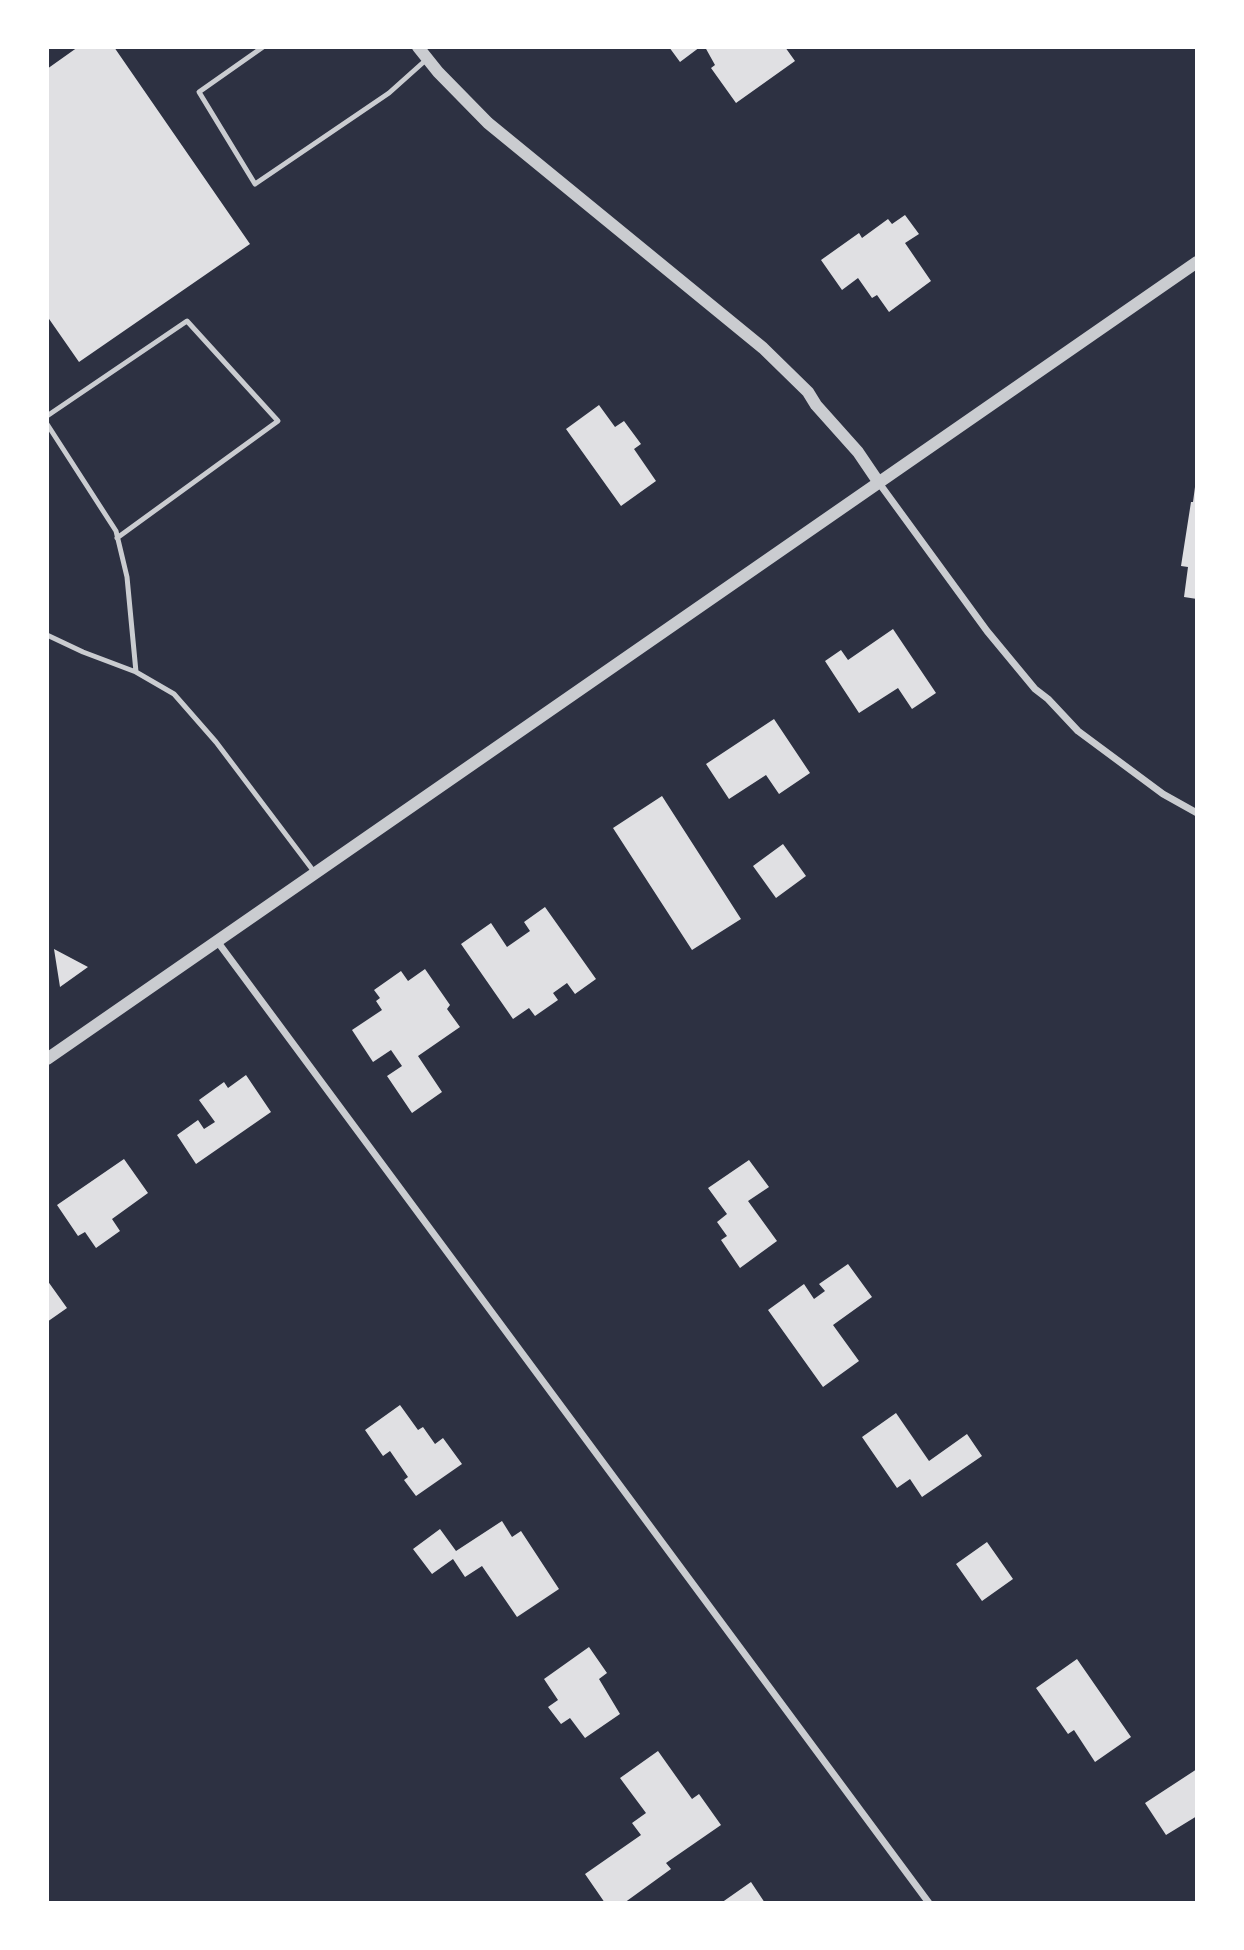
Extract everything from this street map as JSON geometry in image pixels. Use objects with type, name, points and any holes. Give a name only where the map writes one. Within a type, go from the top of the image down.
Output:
[{"type":"street","points":[[418,47],[488,123],[762,348],[808,392],[816,405],[858,452],[987,631],[1035,689],[1078,731],[1163,794],[1197,813]]},
{"type":"street","points":[[47,1059],[1197,262]]},
{"type":"street","points":[[217,942],[929,1903]]},
{"type":"lane","points":[[263,47],[199,92],[255,184],[389,93],[427,59]]},
{"type":"lane","points":[[47,416],[187,321],[278,421],[117,538]]},
{"type":"lane","points":[[47,425],[108,515],[117,538],[127,577],[136,673]]},
{"type":"lane","points":[[47,635],[136,673],[174,694],[216,742],[315,874]]},
{"type":"building","points":[[78,47],[114,47],[250,244],[79,362],[47,316],[47,69]]},
{"type":"building","points":[[669,47],[700,47],[680,62]]},
{"type":"building","points":[[705,47],[785,47],[795,61],[736,103],[711,68],[715,65]]},
{"type":"building","points":[[905,215],[919,234],[905,243],[931,281],[889,312],[877,295],[872,298],[858,278],[842,290],[821,260],[859,233],[862,238],[888,219],[892,224]]},
{"type":"building","points":[[599,405],[615,427],[624,421],[641,444],[634,449],[656,481],[621,506],[566,429]]},
{"type":"building","points":[[1195,487],[1197,599],[1184,597],[1188,567],[1181,566]]},
{"type":"building","points":[[893,629],[936,693],[912,709],[898,688],[859,713],[825,661],[841,650],[848,660]]},
{"type":"building","points":[[774,719],[810,773],[779,794],[766,775],[729,799],[706,764]]},
{"type":"building","points":[[662,796],[741,919],[692,950],[613,828]]},
{"type":"building","points":[[783,844],[806,876],[776,898],[753,866]]},
{"type":"building","points":[[545,907],[596,979],[575,994],[567,983],[553,993],[558,1000],[535,1016],[529,1008],[513,1019],[461,944],[491,923],[507,947],[530,931],[524,922]]},
{"type":"building","points":[[54,949],[88,967],[60,987]]},
{"type":"building","points":[[425,969],[450,1005],[447,1009],[460,1027],[418,1056],[442,1092],[412,1113],[387,1076],[402,1066],[391,1050],[373,1062],[352,1030],[382,1010],[376,1001],[380,998],[374,990],[401,971],[408,981]]},
{"type":"building","points":[[246,1075],[271,1112],[196,1164],[177,1135],[198,1120],[204,1129],[215,1122],[199,1100],[224,1082],[228,1088]]},
{"type":"building","points":[[124,1159],[148,1193],[112,1219],[120,1231],[96,1248],[85,1232],[78,1236],[57,1205]]},
{"type":"building","points":[[749,1160],[769,1187],[748,1201],[777,1241],[740,1268],[721,1240],[727,1236],[717,1222],[727,1214],[708,1188]]},
{"type":"building","points":[[848,1264],[872,1297],[833,1325],[859,1361],[823,1387],[768,1310],[804,1284],[814,1299],[825,1291],[819,1284]]},
{"type":"building","points":[[47,1280],[67,1308],[47,1322]]},
{"type":"building","points":[[400,1405],[418,1430],[423,1427],[435,1444],[443,1438],[462,1464],[416,1496],[404,1480],[408,1477],[390,1451],[383,1456],[365,1430]]},
{"type":"building","points":[[896,1413],[929,1461],[967,1434],[982,1456],[922,1497],[910,1479],[897,1488],[862,1437]]},
{"type":"building","points":[[502,1521],[512,1537],[521,1531],[559,1589],[517,1617],[482,1566],[465,1577],[453,1559],[432,1574],[413,1549],[440,1529],[456,1551]]},
{"type":"building","points":[[987,1542],[1013,1579],[982,1601],[956,1564]]},
{"type":"building","points":[[589,1647],[607,1673],[599,1679],[620,1714],[585,1738],[570,1718],[561,1724],[548,1707],[558,1700],[544,1679]]},
{"type":"building","points":[[1077,1659],[1131,1737],[1095,1762],[1074,1730],[1068,1734],[1036,1688]]},
{"type":"building","points":[[658,1751],[692,1799],[699,1794],[721,1825],[666,1863],[671,1869],[624,1903],[605,1903],[585,1874],[641,1835],[632,1823],[646,1813],[620,1778]]},
{"type":"building","points":[[1197,1769],[1197,1816],[1166,1835],[1145,1803]]},
{"type":"building","points":[[751,1882],[765,1903],[721,1903]]}]
